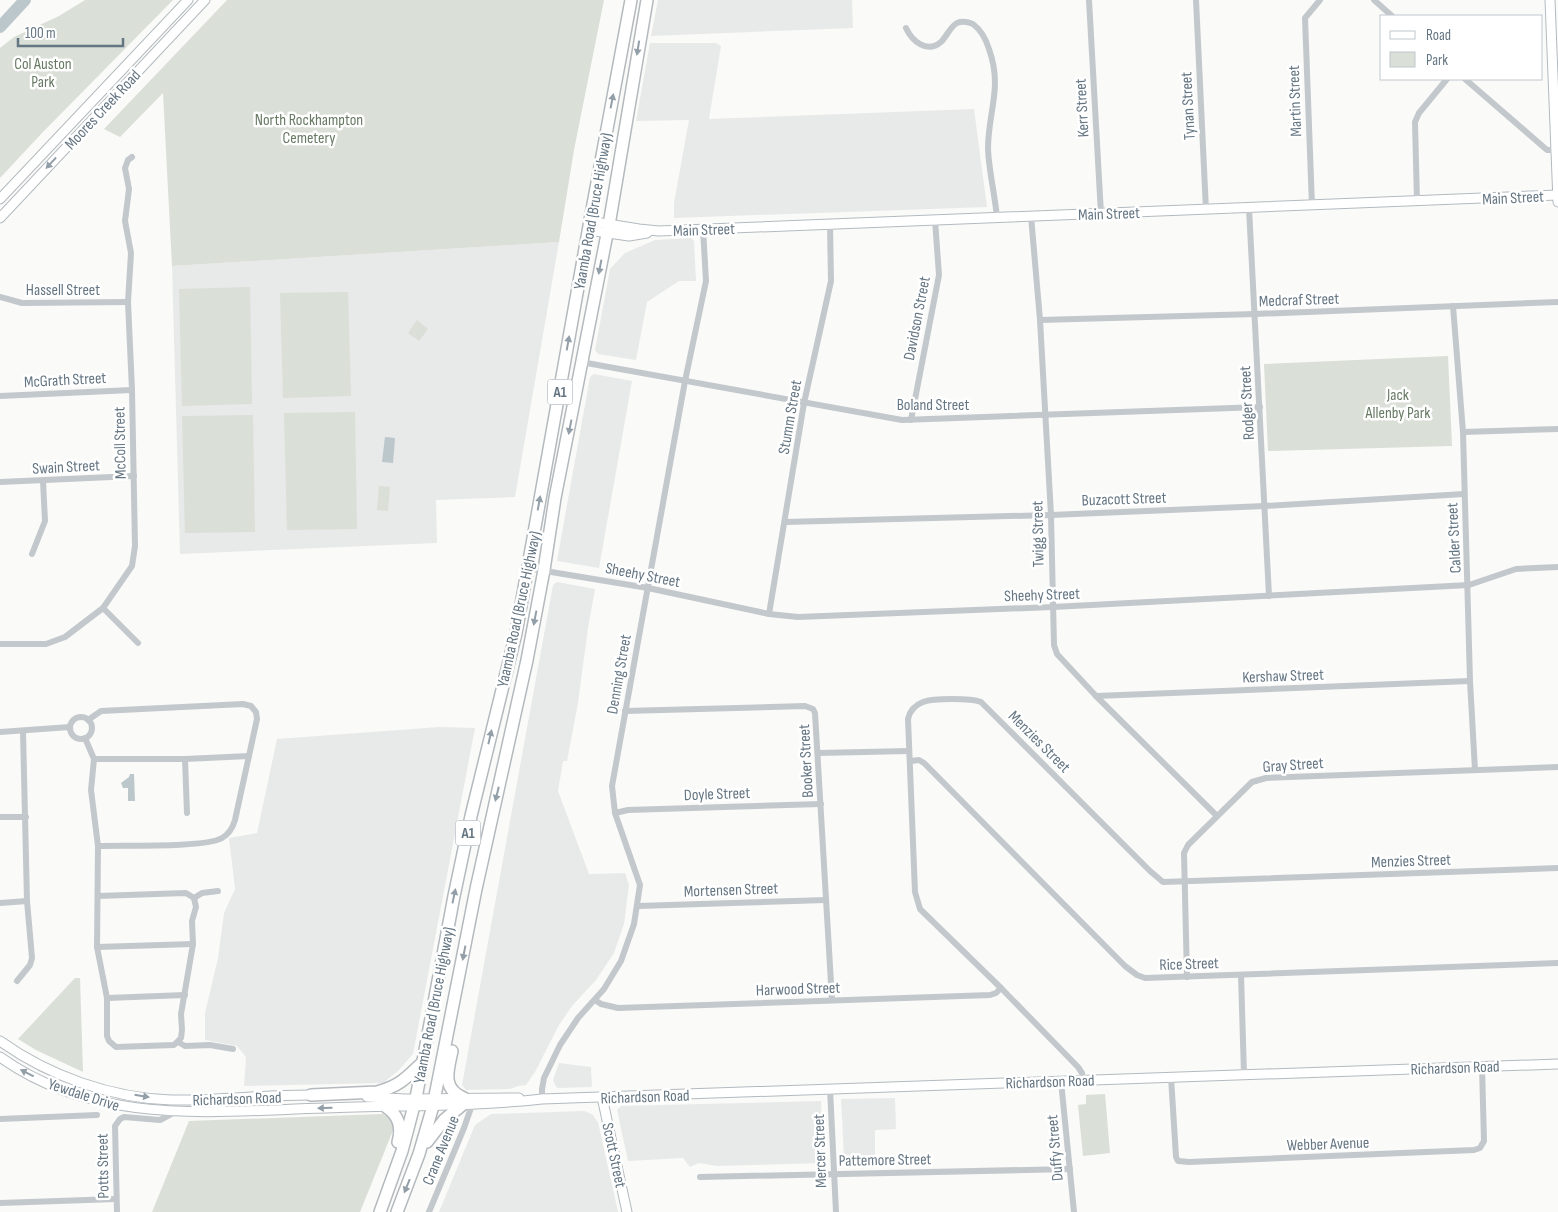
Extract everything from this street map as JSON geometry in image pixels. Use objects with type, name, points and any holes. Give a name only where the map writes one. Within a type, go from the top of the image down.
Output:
[{"type":"highway","name":"Yaamba Road (Bruce Highway)","points":[[380,1212],[402,1151],[414,1103],[473,805],[516,633],[631,0]]},
{"type":"highway","name":"Yaamba Road (Bruce Highway)","points":[[397,1212],[419,1154],[434,1102],[480,871],[527,660],[555,498],[608,229],[646,0]]},
{"type":"highway","points":[[419,1154],[444,1120],[468,1102],[455,1093],[447,1078],[456,1023],[457,1008],[454,1003]]},
{"type":"highway","points":[[311,1095],[386,1090],[401,1083],[423,1062]]},
{"type":"highway","points":[[385,1199],[386,1179],[400,1135],[398,1120],[386,1107]]},
{"type":"main road","name":"Moores Creek Road","points":[[0,199],[188,0]]},
{"type":"main road","name":"Moores Creek Road","points":[[0,218],[205,0]]},
{"type":"main road","points":[[1550,0],[1558,202]]},
{"type":"main road","name":"Main Street","points":[[589,225],[608,229],[659,231],[1558,195]]},
{"type":"main road","name":"Yewdale Drive","points":[[0,1041],[39,1065],[80,1082],[126,1094],[172,1100]]},
{"type":"main road","name":"Yewdale Drive","points":[[0,1056],[24,1071],[64,1090],[101,1102],[125,1107],[175,1112]]},
{"type":"main road","name":"Richardson Road","points":[[175,1112],[386,1107],[414,1103],[468,1102],[502,1096],[542,1099],[1558,1064]]},
{"type":"main road","name":"Richardson Road","points":[[172,1100],[311,1095],[414,1103]]},
{"type":"main road","name":"Scott Street","points":[[602,1097],[627,1212]]},
{"type":"street","name":"Kerr Street","points":[[1089,0],[1101,214]]},
{"type":"street","name":"Tynan Street","points":[[1196,0],[1206,210]]},
{"type":"street","name":"Martin Street","points":[[1312,206],[1305,18],[1320,0]]},
{"type":"street","points":[[1374,0],[1391,15]]},
{"type":"street","points":[[906,28],[911,38],[928,46],[935,46],[941,42],[956,24],[962,22],[973,24],[986,38],[994,63],[996,78],[988,136],[988,154],[997,218]]},
{"type":"street","points":[[1417,202],[1415,122],[1419,113],[1446,80]]},
{"type":"street","points":[[1466,80],[1547,150],[1556,150]]},
{"type":"street","name":"McColl Street","points":[[0,644],[46,644],[65,637],[103,608],[132,566],[135,546],[134,476],[128,302],[131,253],[123,223],[129,188],[126,168],[128,160],[132,157]]},
{"type":"street","name":"Rodger Street","points":[[1249,208],[1269,596]]},
{"type":"street","name":"Twigg Street","points":[[1031,216],[1046,415],[1051,515],[1054,645],[1062,662],[1217,816]]},
{"type":"street","name":"Davidson Street","points":[[911,420],[939,275],[935,220]]},
{"type":"street","name":"Stumm Street","points":[[769,614],[804,403],[831,281],[830,224]]},
{"type":"street","name":"Denning Street","points":[[542,1099],[544,1078],[560,1045],[578,1018],[604,989],[621,961],[631,936],[638,906],[640,885],[615,813],[612,786],[685,381],[706,281],[703,228]]},
{"type":"street","name":"Hassell Street","points":[[0,297],[22,303],[128,302]]},
{"type":"street","name":"Medcraf Street","points":[[1040,320],[1558,302]]},
{"type":"street","name":"Calder Street","points":[[1454,306],[1463,432],[1469,586],[1470,681],[1475,770]]},
{"type":"street","name":"Boland Street","points":[[581,362],[902,420],[1260,407]]},
{"type":"street","name":"McGrath Street","points":[[0,396],[132,390]]},
{"type":"street","points":[[1463,432],[1558,429]]},
{"type":"street","name":"Swain Street","points":[[0,482],[43,482],[134,476]]},
{"type":"street","points":[[32,554],[45,521],[43,482]]},
{"type":"street","name":"Buzacott Street","points":[[785,522],[1051,515],[1264,506],[1464,494]]},
{"type":"street","name":"Sheehy Street","points":[[528,568],[648,588],[769,614],[798,617],[1052,607],[1469,586],[1516,569],[1558,566]]},
{"type":"street","points":[[103,608],[138,643]]},
{"type":"street","name":"Kershaw Street","points":[[1096,696],[1470,681]]},
{"type":"street","name":"Menzies Street","points":[[1084,1080],[1078,1067],[920,909],[916,902],[908,718],[913,708],[925,701],[970,699],[981,702],[1163,882],[1558,868]]},
{"type":"street","points":[[88,720],[101,710],[243,704],[251,706],[256,712],[257,720],[235,820],[228,833],[221,839],[209,842],[178,844],[98,846]]},
{"type":"street","name":"Booker Street","points":[[626,711],[804,706],[813,709],[816,713],[832,1000]]},
{"type":"street","points":[[78,717],[88,720],[92,729],[86,738],[75,737],[70,731],[73,720],[78,717]]},
{"type":"street","points":[[0,732],[70,727]]},
{"type":"street","points":[[16,981],[30,965],[32,958],[27,901],[23,731]]},
{"type":"street","points":[[86,738],[94,759],[91,790],[98,846],[97,947],[106,998],[107,1036],[109,1041],[116,1047],[174,1045],[178,1042],[182,1030],[181,1014],[193,944],[192,921],[196,907],[194,898]]},
{"type":"street","points":[[818,753],[909,751]]},
{"type":"street","points":[[94,759],[186,759],[249,756]]},
{"type":"street","points":[[186,759],[187,813]]},
{"type":"street","name":"Rice Street","points":[[910,761],[919,760],[924,763],[1130,971],[1145,978],[1558,963]]},
{"type":"street","name":"Gray Street","points":[[1187,977],[1185,850],[1246,787],[1258,779],[1558,767]]},
{"type":"street","name":"Doyle Street","points":[[615,813],[628,810],[821,804]]},
{"type":"street","points":[[0,818],[26,816]]},
{"type":"street","points":[[194,898],[202,893],[218,891]]},
{"type":"street","points":[[98,896],[186,894],[194,898]]},
{"type":"street","name":"Mortensen Street","points":[[638,906],[826,900]]},
{"type":"street","points":[[0,903],[27,901]]},
{"type":"street","points":[[97,947],[193,944]]},
{"type":"street","points":[[1241,975],[1244,1074]]},
{"type":"street","name":"Harwood Street","points":[[594,1000],[601,1004],[618,1008],[990,995],[996,993],[1001,988]]},
{"type":"street","points":[[106,998],[184,995]]},
{"type":"street","points":[[178,1042],[184,1046],[210,1045],[234,1050]]},
{"type":"street","name":"Webber Avenue","points":[[1172,1077],[1176,1158],[1178,1161],[1189,1162],[1474,1150],[1480,1148],[1484,1141],[1482,1066]]},
{"type":"street","name":"Duffy Street","points":[[1062,1081],[1074,1212]]},
{"type":"street","name":"Mercer Street","points":[[830,1088],[836,1212]]},
{"type":"street","name":"Crane Avenue","points":[[429,1212],[468,1102]]},
{"type":"street","name":"Potts Street","points":[[117,1212],[114,1131],[117,1122],[124,1117],[160,1120],[175,1112]]},
{"type":"street","points":[[0,1118],[97,1115]]},
{"type":"street","name":"Pattemore Street","points":[[700,1177],[1070,1169]]},
{"type":"street","points":[[0,1203],[116,1199]]},
{"type":"shaded area","points":[[658,0],[852,0],[853,28],[651,36]]},
{"type":"shaded area","points":[[650,43],[716,43],[721,46],[709,119],[974,109],[987,207],[674,218],[674,203],[689,120],[636,121]]},
{"type":"shaded area","points":[[691,238],[694,241],[696,281],[679,281],[647,302],[636,360],[598,354],[595,350],[610,269],[625,253],[655,240]]},
{"type":"shaded area","points":[[559,242],[515,497],[436,500],[437,543],[180,554],[172,266]]},
{"type":"shaded area","points":[[594,374],[632,381],[599,568],[557,561],[590,377]]},
{"type":"shaded area","points":[[385,437],[395,438],[393,463],[382,462]]},
{"type":"shaded area","points":[[557,582],[595,589],[578,703],[567,761],[563,761],[558,791],[589,874],[625,873],[629,885],[624,924],[614,953],[596,980],[572,1006],[559,1025],[535,1072],[526,1085],[510,1089],[466,1090],[462,1085],[553,585]]},
{"type":"shaded area","points":[[439,727],[475,728],[413,1054],[398,1071],[383,1083],[244,1086],[246,1057],[237,1046],[205,1040],[205,1013],[218,958],[224,913],[235,889],[229,838],[257,833],[277,739]]},
{"type":"shaded area","points":[[130,774],[134,774],[135,801],[128,801],[128,788],[123,788],[121,783]]},
{"type":"shaded area","points":[[559,1063],[591,1067],[592,1087],[556,1087],[553,1080]]},
{"type":"shaded area","points":[[895,1098],[896,1129],[875,1130],[875,1161],[849,1162],[844,1158],[841,1099]]},
{"type":"shaded area","points":[[821,1101],[823,1163],[717,1166],[699,1163],[690,1167],[683,1158],[628,1161],[617,1110],[621,1106]]},
{"type":"shaded area","points":[[584,1111],[592,1114],[598,1122],[618,1212],[439,1212],[475,1125],[491,1114]]},
{"type":"green space","name":"Col Auston Park","points":[[85,0],[173,0],[0,178],[0,48],[14,37],[59,16]]},
{"type":"green space","name":"North Rockhampton Cemetery","points":[[227,0],[604,0],[574,150],[559,242],[172,266],[163,93],[120,137],[104,129]]},
{"type":"green space","points":[[250,287],[252,404],[182,406],[179,289]]},
{"type":"green space","points":[[348,292],[351,396],[283,398],[280,293]]},
{"type":"green space","points":[[417,320],[428,329],[419,341],[408,333]]},
{"type":"green space","name":"Jack Allenby Park","points":[[1448,356],[1452,446],[1268,451],[1264,364]]},
{"type":"green space","points":[[355,412],[357,529],[287,530],[284,413]]},
{"type":"green space","points":[[253,415],[255,532],[185,533],[182,416]]},
{"type":"green space","points":[[379,486],[390,487],[388,511],[377,510]]},
{"type":"green space","points":[[75,978],[80,978],[83,1072],[36,1050],[18,1039]]},
{"type":"green space","points":[[1105,1094],[1110,1153],[1083,1156],[1078,1105],[1086,1104],[1086,1095]]},
{"type":"green space","points":[[383,1114],[391,1119],[394,1128],[360,1212],[152,1212],[189,1121]]},
{"type":"waterway","points":[[0,27],[25,0]]}]
